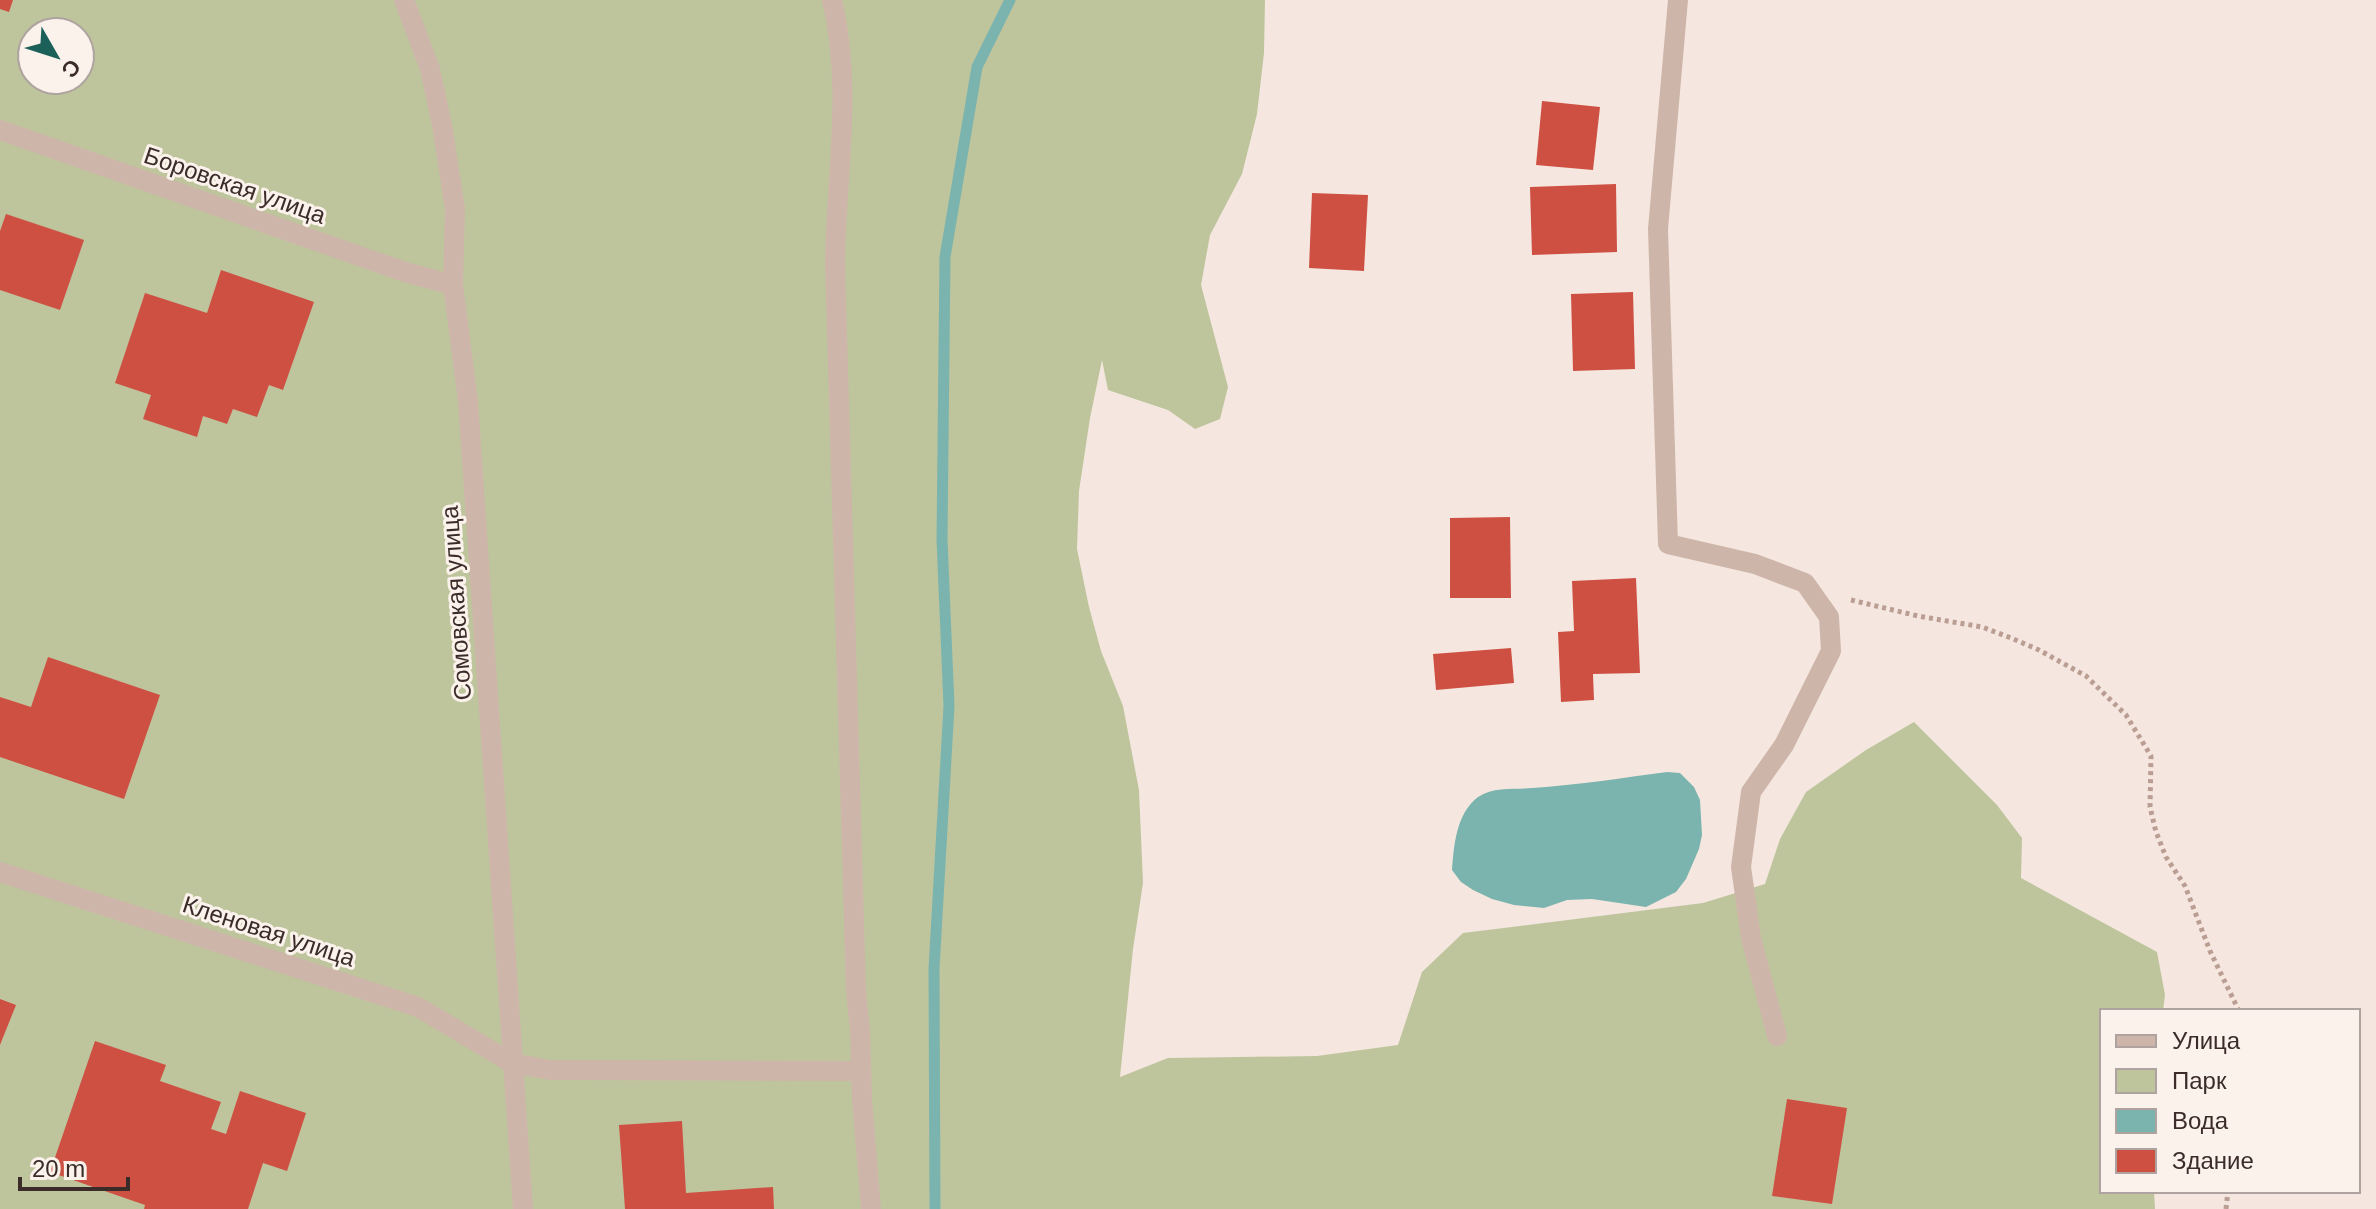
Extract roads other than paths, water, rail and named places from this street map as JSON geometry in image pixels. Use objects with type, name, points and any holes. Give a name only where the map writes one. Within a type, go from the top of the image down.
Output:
[{"type":"street","name":"Сомовская улица","points":[[404,0],[430,69],[455,209],[453,285],[470,416],[523,1209]]},
{"type":"street","points":[[832,0],[843,95],[835,263],[855,976],[871,1209]]},
{"type":"street","points":[[1678,0],[1658,229],[1668,544],[1755,564],[1805,583],[1829,617],[1831,651],[1784,745],[1751,792],[1741,867],[1751,938],[1777,1036]]},
{"type":"street","name":"Боровская улица","points":[[0,130],[405,272],[453,285]]},
{"type":"street","name":"Кленовая улица","points":[[0,872],[418,1007],[512,1063]]},
{"type":"street","points":[[512,1063],[550,1070],[860,1071]]},
{"type":"water","points":[[1680,773],[1694,787],[1700,800],[1702,835],[1686,879],[1676,892],[1646,907],[1592,899],[1567,900],[1544,908],[1514,905],[1473,890],[1461,882],[1452,870],[1455,840],[1461,821],[1471,804],[1484,794],[1497,790]]},
{"type":"waterway","points":[[935,1209],[934,969],[949,706],[942,540],[945,257],[977,67],[1010,0]]}]
